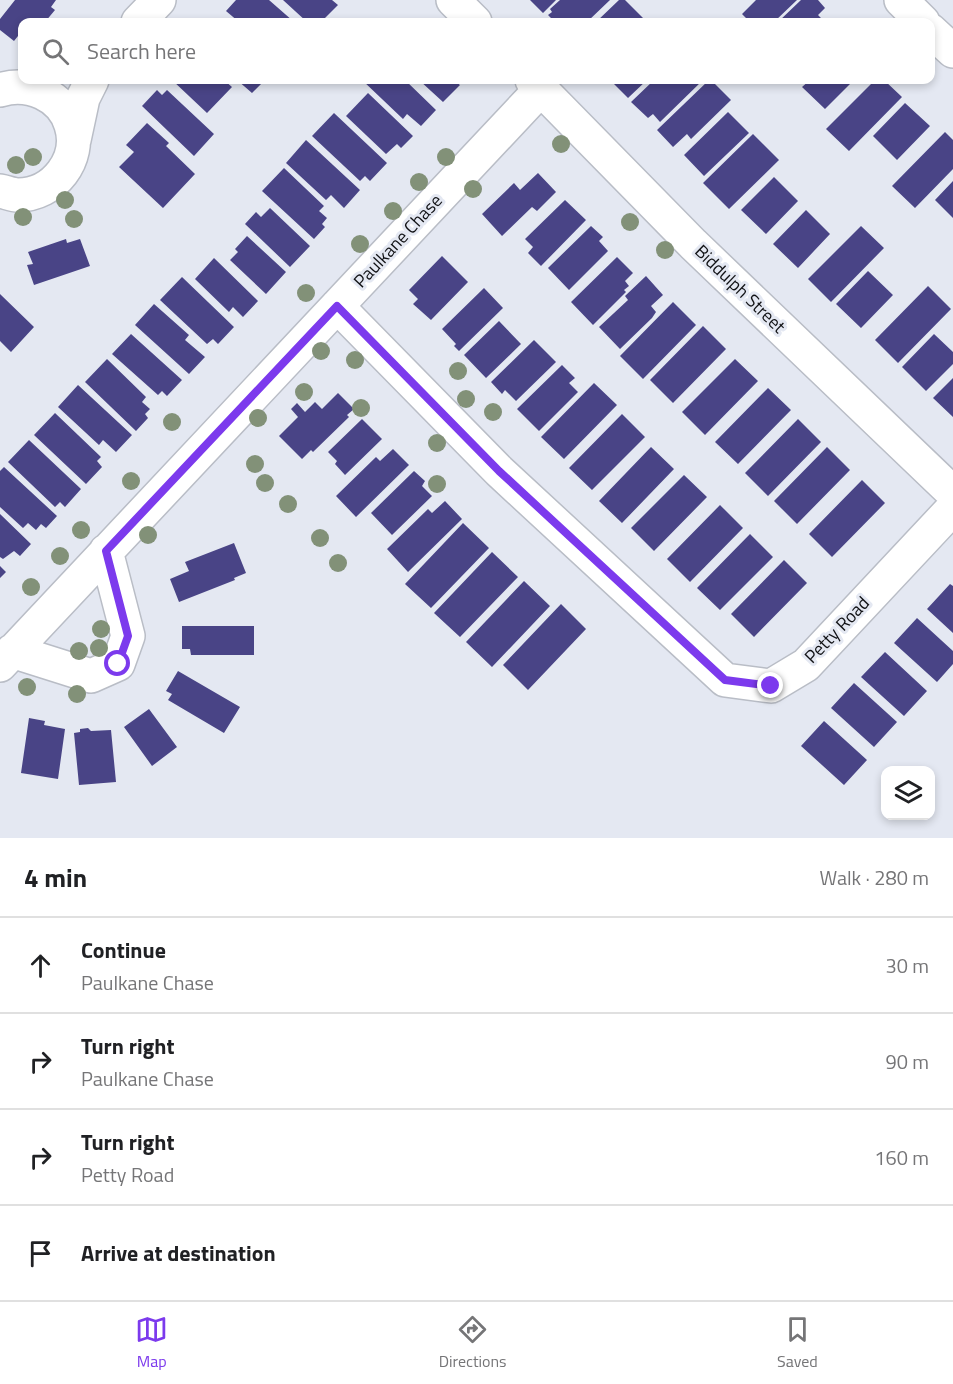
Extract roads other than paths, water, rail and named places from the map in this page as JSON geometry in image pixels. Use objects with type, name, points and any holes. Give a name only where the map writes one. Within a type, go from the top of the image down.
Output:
[{"type":"street","points":[[142,18],[159,0]]},
{"type":"street","points":[[453,0],[472,18]]},
{"type":"street","points":[[901,0],[919,18]]},
{"type":"street","points":[[935,35],[953,51]]},
{"type":"street","points":[[6,89],[46,87],[53,84]]},
{"type":"street","points":[[6,194],[35,193],[50,186],[63,173],[71,157],[83,98],[90,84]]},
{"type":"street","name":"Paulkane Chase","points":[[6,658],[337,306],[537,84]]},
{"type":"street","name":"Biddulph Street","points":[[537,84],[693,244],[953,493]]},
{"type":"street","points":[[6,89],[40,91],[53,99],[64,110],[71,124],[74,140]]},
{"type":"street","name":"Petty Road","points":[[337,306],[499,471],[725,680],[771,686],[806,665],[953,508]]},
{"type":"street","name":"Paulkane Chase","points":[[6,658],[91,676],[118,664],[128,636],[106,551]]}]
